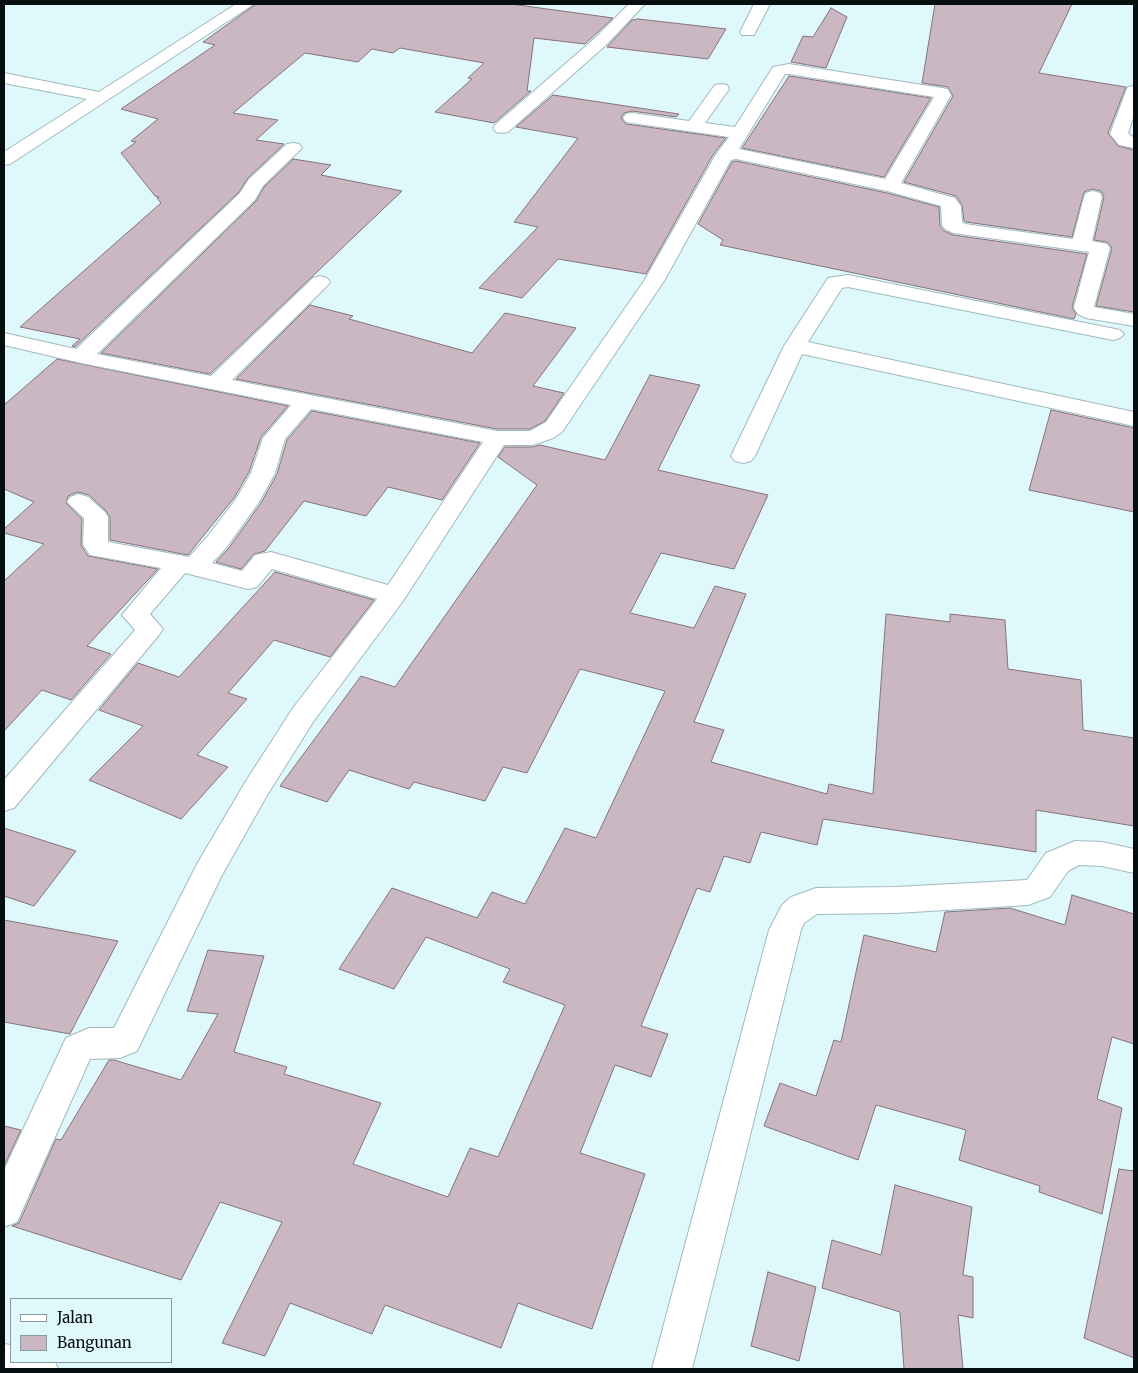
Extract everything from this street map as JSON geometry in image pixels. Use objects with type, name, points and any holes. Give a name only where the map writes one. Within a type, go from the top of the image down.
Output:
[{"type":"main road","points":[[4,160],[100,96],[246,4]]},
{"type":"main road","points":[[502,128],[600,42],[637,4]]},
{"type":"main road","points":[[748,32],[762,4]]},
{"type":"main road","points":[[8,345],[80,356],[497,438],[533,438],[545,434],[554,427],[654,281],[724,156],[727,155],[781,69],[926,89],[942,93],[890,186]]},
{"type":"main road","points":[[4,78],[100,96]]},
{"type":"main road","points":[[695,126],[721,89]]},
{"type":"main road","points":[[1134,90],[1119,134],[1125,141],[1134,143]]},
{"type":"main road","points":[[632,118],[741,133]]},
{"type":"main road","points":[[80,356],[248,196],[255,183],[292,148]]},
{"type":"main road","points":[[727,155],[736,154],[890,186],[951,204],[952,225],[960,229],[1100,248],[1084,307],[1085,310],[1093,314],[1134,320]]},
{"type":"main road","points":[[1081,246],[1093,196]]},
{"type":"main road","points":[[742,456],[795,346],[832,283],[843,281],[1134,338]]},
{"type":"main road","points":[[216,383],[320,282]]},
{"type":"main road","points":[[795,346],[1134,419]]},
{"type":"main road","points":[[4,800],[150,629],[135,615],[186,565],[217,542],[247,502],[263,473],[274,438],[306,401]]},
{"type":"main road","points":[[4,1210],[78,1049],[89,1044],[120,1043],[125,1041],[208,873],[256,788],[303,715],[394,595],[497,438]]},
{"type":"main road","points":[[79,502],[96,517],[94,545],[100,549],[186,565],[248,581],[264,561],[271,560],[394,595]]},
{"type":"main road","points":[[672,1369],[785,930],[793,914],[802,906],[816,901],[896,900],[1028,892],[1039,888],[1057,862],[1075,853],[1102,854],[1134,861]]},
{"type":"main road","points":[[4,1364],[38,1369]]},
{"type":"building","points":[[256,4],[511,4],[613,18],[585,44],[534,38],[527,91],[531,91],[494,123],[435,112],[472,79],[468,78],[484,63],[400,48],[393,53],[372,49],[358,62],[305,53],[233,113],[278,120],[256,140],[284,144],[248,178],[239,192],[75,347],[72,346],[80,339],[20,327],[161,203],[157,198],[159,197],[155,196],[121,153],[136,142],[131,141],[158,119],[121,109],[215,45],[203,42]]},
{"type":"building","points":[[935,4],[1072,4],[1039,73],[1126,87],[1108,133],[1118,146],[1134,150],[1134,312],[1096,306],[1112,248],[1107,242],[1094,240],[1104,197],[1101,191],[1092,189],[1084,192],[1072,237],[966,222],[964,221],[962,205],[956,196],[904,182],[953,96],[948,87],[922,83]]},
{"type":"building","points":[[831,8],[847,17],[826,68],[791,62],[803,36],[813,37]]},
{"type":"building","points":[[638,19],[726,29],[708,59],[607,47],[632,20]]},
{"type":"building","points":[[789,76],[931,98],[884,177],[742,148]]},
{"type":"building","points":[[553,95],[679,114],[676,117],[632,111],[624,113],[621,118],[626,124],[726,138],[713,155],[646,274],[558,259],[522,298],[479,288],[538,227],[514,222],[578,138],[516,127]]},
{"type":"building","points":[[293,159],[331,165],[321,175],[402,191],[210,374],[101,353],[256,201],[264,187]]},
{"type":"building","points":[[736,161],[887,193],[939,207],[940,226],[944,231],[953,235],[1087,254],[1072,307],[1076,314],[1074,319],[720,245],[723,240],[698,224],[732,162]]},
{"type":"building","points":[[310,305],[353,316],[349,319],[472,353],[505,313],[576,328],[533,386],[564,393],[545,421],[530,429],[497,429],[236,379]]},
{"type":"building","points":[[57,359],[288,406],[261,437],[249,472],[234,498],[188,555],[110,540],[110,517],[106,511],[89,495],[78,492],[68,496],[66,503],[82,519],[81,545],[88,556],[158,569],[87,646],[111,654],[71,700],[42,690],[4,731],[4,581],[44,544],[4,533],[4,529],[34,502],[4,489],[4,405]]},
{"type":"building","points":[[650,375],[700,385],[658,470],[768,495],[734,569],[661,553],[630,613],[694,628],[715,586],[746,594],[694,722],[724,730],[711,762],[827,794],[829,784],[873,794],[886,614],[950,622],[950,614],[1005,620],[1008,669],[1081,680],[1083,730],[1134,738],[1134,826],[1036,810],[1036,852],[823,819],[817,845],[761,832],[750,863],[724,856],[710,892],[697,888],[641,1026],[668,1034],[651,1077],[615,1065],[580,1153],[645,1174],[592,1329],[518,1303],[501,1348],[385,1305],[372,1334],[290,1303],[265,1356],[222,1343],[282,1222],[220,1202],[181,1280],[12,1226],[19,1223],[56,1139],[61,1140],[109,1060],[181,1080],[218,1014],[187,1011],[208,950],[264,956],[234,1052],[287,1067],[284,1074],[381,1103],[353,1164],[448,1197],[470,1148],[498,1157],[565,1005],[503,982],[510,969],[426,937],[394,989],[339,969],[392,888],[477,918],[492,892],[525,904],[565,828],[596,838],[665,691],[580,669],[527,773],[503,767],[485,801],[414,782],[409,789],[349,770],[327,802],[280,786],[361,676],[395,687],[537,485],[498,457],[505,447],[533,447],[540,445],[605,460]]},
{"type":"building","points":[[1051,410],[1134,428],[1134,512],[1029,490]]},
{"type":"building","points":[[312,411],[480,443],[442,500],[388,487],[366,516],[304,501],[265,551],[254,554],[241,569],[216,562],[228,549],[261,503],[277,474],[287,440]]},
{"type":"building","points":[[275,572],[374,600],[330,657],[274,640],[228,693],[247,699],[197,755],[228,767],[181,819],[89,780],[143,726],[99,710],[138,663],[179,677]]},
{"type":"building","points":[[4,828],[76,851],[34,906],[4,896]]},
{"type":"building","points":[[1072,895],[1134,914],[1134,1044],[1112,1037],[1097,1099],[1122,1108],[1102,1214],[1039,1192],[1040,1186],[959,1160],[966,1130],[876,1105],[858,1160],[764,1126],[780,1083],[816,1096],[834,1040],[841,1042],[864,935],[936,952],[945,912],[1010,908],[1065,925]]},
{"type":"building","points":[[4,920],[118,941],[70,1034],[4,1022]]},
{"type":"building","points":[[4,1126],[21,1130],[4,1166]]},
{"type":"building","points":[[1119,1169],[1134,1171],[1134,1358],[1084,1338]]},
{"type":"building","points":[[895,1185],[972,1207],[963,1275],[973,1277],[973,1318],[958,1315],[963,1369],[904,1369],[900,1312],[822,1288],[832,1240],[881,1255]]},
{"type":"building","points":[[768,1272],[816,1287],[799,1361],[751,1346]]}]
